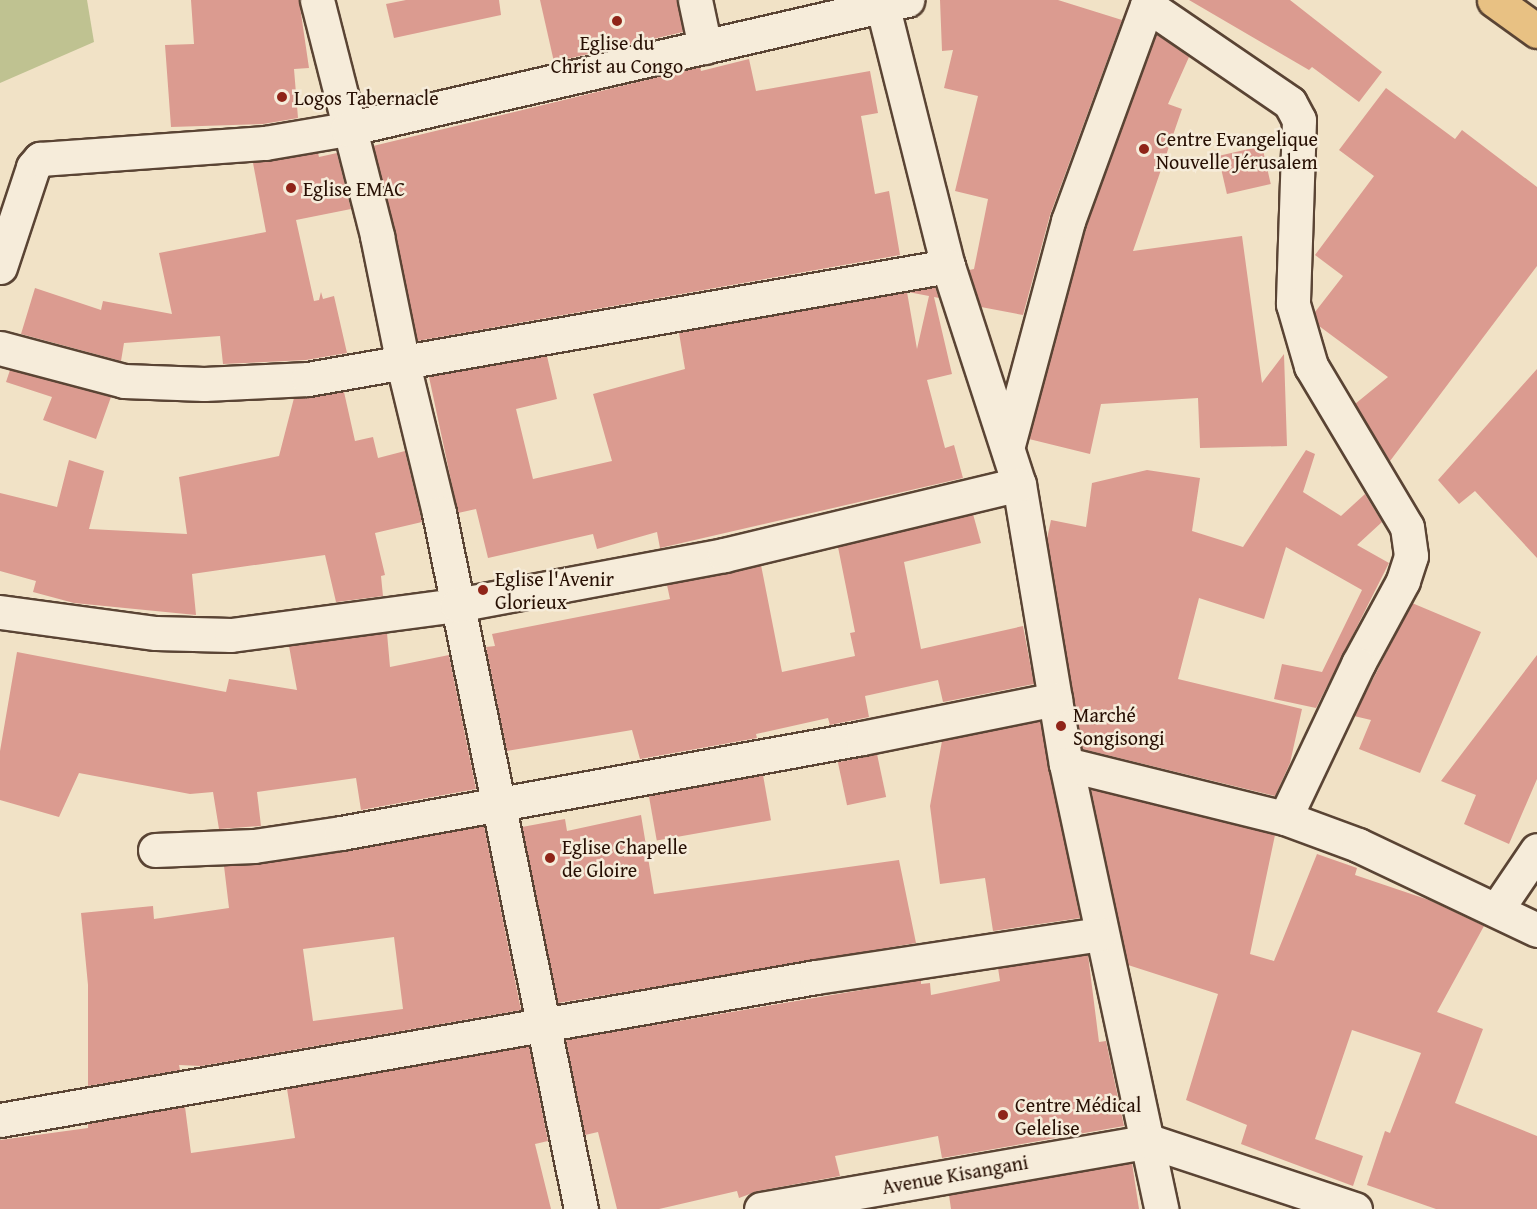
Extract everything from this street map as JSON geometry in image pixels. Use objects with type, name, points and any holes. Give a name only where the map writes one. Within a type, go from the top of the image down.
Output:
[{"type":"highway","points":[[1494,0],[1537,31]]},
{"type":"street","points":[[317,0],[347,129],[377,236],[457,605],[581,1209]]},
{"type":"street","points":[[695,0],[705,47]]},
{"type":"street","points":[[0,267],[33,167],[40,159],[265,143],[347,129],[890,2],[948,266],[1019,484],[1066,764],[1100,934],[1149,1141],[1161,1209]]},
{"type":"street","points":[[1008,445],[1068,221],[1148,3],[1290,103],[1299,120],[1293,304],[1311,366],[1407,526],[1411,556],[1403,581],[1358,664],[1285,818]]},
{"type":"street","points":[[0,348],[124,381],[204,384],[308,379],[948,266]]},
{"type":"street","points":[[0,612],[156,633],[231,635],[457,605],[724,555],[1019,484]]},
{"type":"street","points":[[155,849],[254,846],[862,738],[1056,699]]},
{"type":"street","points":[[1066,764],[1285,818],[1358,845],[1497,909],[1537,930]]},
{"type":"street","points":[[1497,909],[1537,850]]},
{"type":"street","points":[[0,1120],[544,1027],[816,977],[1100,934]]},
{"type":"street","points":[[1149,1141],[1355,1209]]},
{"type":"street","name":"Avenue Kisangani","points":[[762,1209],[1149,1141]]},
{"type":"green space","points":[[0,0],[87,0],[94,42],[0,83]]},
{"type":"building","points":[[191,0],[299,0],[309,68],[294,69],[298,118],[263,124],[171,127],[165,45],[194,44]]},
{"type":"building","points":[[406,0],[499,0],[501,15],[394,38],[386,4]]},
{"type":"building","name":"Eglise du Christ au Congo","points":[[540,0],[677,0],[683,32],[554,62]]},
{"type":"building","points":[[940,0],[1058,0],[1122,20],[1050,215],[1023,315],[981,307],[969,270],[974,269],[988,199],[955,191],[978,96],[944,88],[953,50],[942,51]]},
{"type":"building","points":[[1189,0],[1290,0],[1382,72],[1359,102],[1312,67],[1309,70]]},
{"type":"building","points":[[1156,34],[1189,57],[1168,104],[1182,109],[1133,251],[1242,236],[1262,383],[1284,354],[1287,446],[1200,448],[1198,398],[1101,404],[1090,454],[1029,439],[1086,227]]},
{"type":"building","points":[[749,59],[756,91],[870,71],[878,113],[861,116],[875,194],[889,191],[900,255],[417,341],[373,146],[700,67],[701,71]]},
{"type":"building","points":[[1386,88],[1455,139],[1462,130],[1537,187],[1537,266],[1390,461],[1355,404],[1388,377],[1319,326],[1315,312],[1343,276],[1315,255],[1374,176],[1339,150]]},
{"type":"building","points":[[1262,146],[1271,184],[1227,194],[1218,156]]},
{"type":"building","points":[[318,153],[319,157],[337,153],[351,209],[296,220],[314,301],[319,300],[321,292],[323,299],[334,296],[347,353],[306,360],[223,364],[220,336],[124,343],[121,361],[21,334],[35,288],[101,310],[103,301],[172,314],[159,253],[266,232],[253,163]]},
{"type":"building","points":[[935,287],[939,298],[934,297],[952,374],[927,380],[945,448],[954,445],[963,478],[660,548],[657,532],[597,549],[593,534],[488,558],[476,509],[458,513],[429,377],[547,356],[557,399],[516,409],[533,479],[612,461],[593,394],[685,369],[679,333],[907,292],[917,349],[929,296],[908,292]]},
{"type":"building","points":[[1537,369],[1537,558],[1475,491],[1459,504],[1438,480]]},
{"type":"building","points":[[10,370],[111,397],[96,439],[43,420],[52,397],[6,382]]},
{"type":"building","points":[[344,392],[355,441],[373,437],[378,458],[405,451],[422,522],[375,533],[385,575],[381,576],[383,596],[336,602],[325,555],[192,574],[196,615],[74,603],[33,592],[36,581],[0,571],[0,493],[57,507],[69,460],[104,471],[89,529],[187,534],[179,477],[279,456],[294,398]]},
{"type":"building","points":[[1306,450],[1315,454],[1303,492],[1341,516],[1365,494],[1382,522],[1357,545],[1389,563],[1316,708],[1274,699],[1282,664],[1322,672],[1362,590],[1286,547],[1264,619],[1199,598],[1178,679],[1302,709],[1290,763],[1275,796],[1082,749],[1047,539],[1051,520],[1086,527],[1092,483],[1147,470],[1200,478],[1192,531],[1243,547]]},
{"type":"building","points":[[973,514],[981,543],[904,562],[921,649],[1023,626],[1034,684],[943,702],[938,680],[865,696],[869,717],[830,725],[828,718],[756,734],[757,738],[640,759],[632,730],[507,751],[486,647],[495,646],[492,634],[670,599],[667,585],[761,565],[782,672],[855,656],[850,633],[855,632],[838,547]]},
{"type":"building","points":[[1412,603],[1481,632],[1420,773],[1359,749],[1371,720],[1354,716]]},
{"type":"building","points":[[387,633],[390,667],[449,655],[476,789],[361,810],[356,778],[257,792],[261,826],[219,829],[213,792],[190,794],[79,773],[59,817],[0,800],[0,751],[17,652],[226,692],[229,679],[297,690],[289,646]]},
{"type":"building","points":[[1537,655],[1537,779],[1509,844],[1464,824],[1476,795],[1441,781]]},
{"type":"building","points":[[1040,721],[1080,918],[993,931],[985,878],[940,884],[930,806],[942,741]]},
{"type":"building","points":[[877,754],[886,797],[847,805],[838,762]]},
{"type":"building","points":[[763,775],[771,820],[657,840],[649,795]]},
{"type":"building","points":[[1091,789],[1275,835],[1250,954],[1274,961],[1317,854],[1357,868],[1355,875],[1429,900],[1484,926],[1437,1012],[1483,1029],[1455,1103],[1537,1136],[1537,1209],[1436,1209],[1367,1185],[1385,1131],[1390,1133],[1421,1053],[1352,1030],[1315,1139],[1363,1156],[1353,1186],[1241,1144],[1247,1125],[1186,1100],[1218,994],[1128,965]]},
{"type":"building","points":[[641,815],[654,894],[899,860],[916,943],[558,1003],[522,827],[565,819],[567,831]]},
{"type":"building","points":[[484,826],[521,1010],[201,1066],[179,1065],[180,1070],[88,1086],[88,985],[81,913],[153,906],[154,919],[229,908],[224,866],[344,852]],"holes":[[[394,937],[403,1009],[313,1021],[303,949]]]},
{"type":"building","points":[[1088,955],[1099,1042],[1106,1041],[1124,1126],[942,1158],[938,1136],[835,1156],[840,1176],[758,1191],[739,1198],[737,1191],[659,1209],[617,1209],[598,1132],[585,1135],[566,1040],[921,980],[921,984],[930,983],[931,995],[1000,981],[998,968]]},
{"type":"building","points":[[529,1046],[548,1141],[535,1144],[551,1209],[0,1209],[0,1140],[88,1128],[88,1124],[185,1107],[191,1153],[295,1138],[287,1089]]},
{"type":"building","points":[[1132,1163],[1139,1209],[951,1209],[949,1195]]},
{"type":"place","name":"Eglise du Christ au Congo","points":[[617,21]]},
{"type":"place","name":"Logos Tabernacle","points":[[282,97]]},
{"type":"place","name":"Centre Evangelique Nouvelle Jérusalem","points":[[1144,149]]},
{"type":"place","name":"Eglise EMAC","points":[[291,188]]},
{"type":"place","name":"Eglise l'Avenir Glorieux","points":[[483,590]]},
{"type":"place","name":"Marché Songisongi","points":[[1061,726]]},
{"type":"place","name":"Eglise Chapelle de Gloire","points":[[550,858]]},
{"type":"place","name":"Centre Médical Gelelise","points":[[1003,1115]]}]
